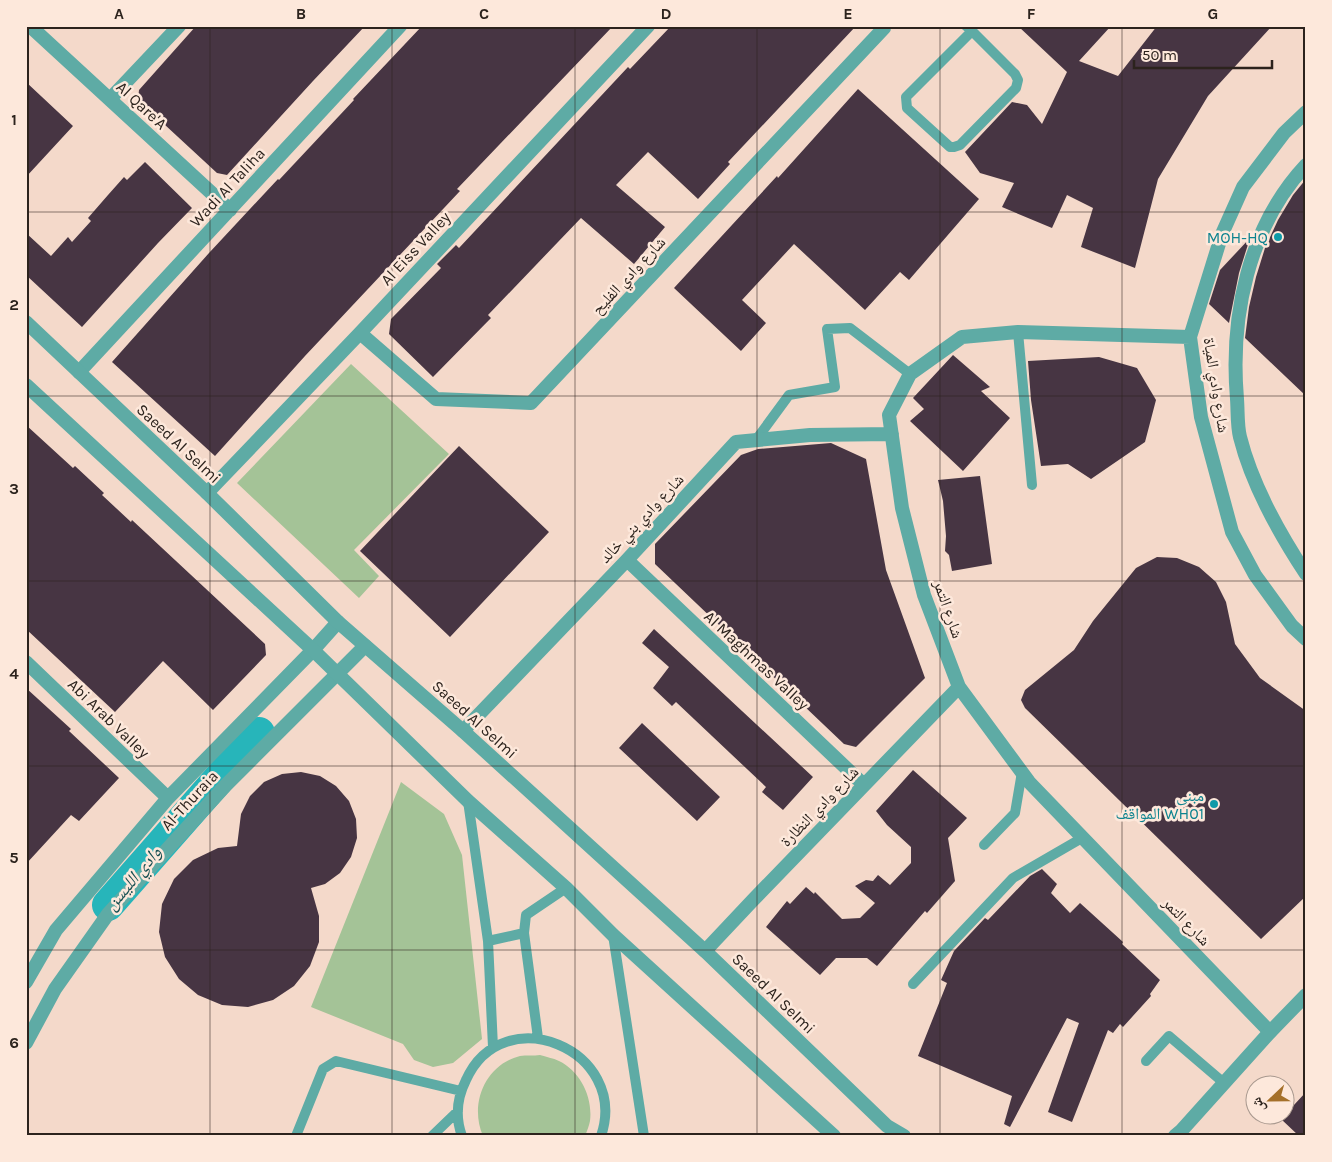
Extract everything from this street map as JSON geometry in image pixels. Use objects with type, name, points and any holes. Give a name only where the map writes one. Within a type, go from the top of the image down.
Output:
[{"type":"street","name":"Al Qare'A","points":[[30,26],[230,210]]},
{"type":"street","points":[[110,99],[178,26]]},
{"type":"street","name":"Wadi Al Taliha","points":[[79,372],[400,26]]},
{"type":"street","name":"Al Eiss Valley","points":[[207,493],[360,333],[644,27]]},
{"type":"street","name":"شارع وادي الفليح","points":[[360,333],[436,399],[531,403],[883,27]]},
{"type":"street","name":"شارع وادي المياة","points":[[1306,112],[1284,133],[1243,187],[1222,234],[1190,337],[1201,417],[1232,532],[1255,575],[1292,626],[1306,639]]},
{"type":"street","name":"شارع وادي المياة","points":[[1306,165],[1275,206],[1255,246],[1244,288],[1236,331],[1235,382],[1240,436],[1262,498],[1306,574]]},
{"type":"street","name":"Saeed Al Selmi","points":[[26,322],[207,493],[338,622],[463,731],[705,952],[887,1126],[904,1136]]},
{"type":"street","name":"شارع التمر","points":[[1190,337],[1018,332],[962,337],[910,374],[890,415],[892,434],[902,508],[924,595],[958,687],[1029,782],[1270,1032]]},
{"type":"street","points":[[28,391],[313,650],[468,801],[566,888],[613,934],[834,1136]]},
{"type":"street","name":"شارع وادي بني خالد","points":[[463,731],[736,442],[810,435],[892,434]]},
{"type":"street","name":"Al Maghmas Valley","points":[[626,560],[864,785]]},
{"type":"street","name":"Al-Thuraia","points":[[26,982],[56,930],[168,798],[338,622]]},
{"type":"street","name":"Al-Thuraia","points":[[26,1043],[55,989],[108,914],[226,785],[365,646]]},
{"type":"street","name":"Abi Arab Valley","points":[[27,664],[168,798]]},
{"type":"street","name":"شارع وادي النظارة","points":[[705,952],[752,900],[958,687]]},
{"type":"street","points":[[1178,1134],[1306,995]]},
{"type":"lane","points":[[969,29],[1015,74],[1018,80],[1016,88],[960,145],[954,148],[950,147],[907,108],[906,97],[969,29]]},
{"type":"lane","points":[[756,440],[790,395],[835,387],[827,329],[850,328],[910,374]]},
{"type":"lane","points":[[1018,332],[1032,485]]},
{"type":"lane","points":[[984,845],[1015,814],[1022,772]]},
{"type":"lane","points":[[468,801],[488,941],[493,1047]]},
{"type":"lane","points":[[913,984],[1013,878],[1082,838]]},
{"type":"lane","points":[[538,1038],[524,933],[526,915],[566,888]]},
{"type":"lane","points":[[488,941],[524,933]]},
{"type":"lane","points":[[613,934],[644,1136]]},
{"type":"lane","points":[[1146,1061],[1169,1036],[1224,1083]]},
{"type":"lane","points":[[462,1136],[458,1111],[461,1090],[469,1072],[493,1047],[518,1039],[538,1038],[558,1044],[577,1054],[587,1063],[595,1075],[601,1088],[604,1102],[605,1116],[601,1136]]},
{"type":"lane","points":[[296,1136],[323,1069],[336,1061],[461,1090]]},
{"type":"lane","points":[[432,1136],[458,1111]]},
{"type":"green space","points":[[351,364],[449,454],[354,550],[379,576],[359,598],[237,483]]},
{"type":"green space","points":[[401,782],[444,814],[462,855],[482,1039],[453,1063],[433,1067],[414,1060],[403,1044],[311,1007]]},
{"type":"green space","points":[[540,1055],[566,1065],[584,1086],[590,1112],[590,1123],[585,1136],[483,1136],[479,1124],[479,1099],[489,1077],[497,1068],[508,1061],[520,1056]]},
{"type":"building","points":[[196,26],[365,26],[227,175],[217,173],[138,100],[139,90]]},
{"type":"building","points":[[422,26],[613,26],[457,189],[460,191],[305,356],[215,456],[112,362],[209,253]]},
{"type":"building","points":[[671,26],[856,26],[728,162],[730,164],[698,199],[648,152],[616,185],[665,227],[634,264],[581,218],[488,315],[491,318],[433,377],[389,334],[391,319],[441,268],[437,264],[456,245],[459,248],[628,67],[630,69]]},
{"type":"building","points":[[1018,26],[1111,26],[1079,61],[1118,76],[1157,26],[1272,26],[1208,96],[1158,179],[1135,268],[1081,247],[1093,208],[1067,195],[1052,228],[1002,207],[1014,183],[980,173],[965,152],[1012,102],[1027,105],[1042,124],[1067,72]]},
{"type":"building","points":[[26,82],[73,126],[26,177]]},
{"type":"building","points":[[858,89],[979,199],[909,280],[900,272],[865,310],[794,244],[742,300],[766,323],[741,351],[674,288],[777,176],[778,178]]},
{"type":"building","points":[[145,162],[192,208],[82,327],[26,275],[26,233],[51,256],[68,237],[72,242],[91,221],[88,218],[124,177],[127,180]]},
{"type":"building","name":"MOH-HQ","points":[[1306,179],[1306,396],[1245,338],[1249,307],[1265,248],[1278,220],[1293,195]]},
{"type":"building","points":[[1250,238],[1239,273],[1229,323],[1209,304],[1220,270]]},
{"type":"building","points":[[953,355],[990,387],[981,391],[1010,418],[963,471],[910,421],[924,409],[913,398]]},
{"type":"building","points":[[1099,357],[1137,368],[1156,400],[1145,442],[1091,479],[1068,464],[1041,466],[1031,400],[1028,361]]},
{"type":"building","points":[[26,425],[73,468],[75,466],[104,493],[102,495],[131,522],[132,520],[265,644],[266,655],[213,710],[163,661],[115,712],[26,629]]},
{"type":"building","points":[[831,443],[866,459],[886,570],[925,678],[856,747],[844,744],[655,564],[655,544],[741,455],[758,449]]},
{"type":"building","points":[[459,446],[549,532],[450,637],[360,551]]},
{"type":"building","points":[[980,476],[992,564],[952,571],[949,555],[945,551],[946,536],[943,501],[938,480]]},
{"type":"building","name":"مبنى المواقف WH01","points":[[1157,557],[1177,558],[1199,567],[1216,582],[1226,602],[1235,644],[1260,678],[1306,711],[1306,896],[1261,939],[1025,708],[1021,700],[1025,690],[1074,650],[1093,621],[1136,568]]},
{"type":"building","points":[[654,629],[813,777],[783,810],[762,792],[766,787],[676,702],[672,706],[653,688],[669,667],[642,643]]},
{"type":"building","points":[[26,688],[71,729],[69,731],[119,778],[79,821],[71,815],[26,864]]},
{"type":"building","points":[[642,723],[720,797],[697,821],[619,748]]},
{"type":"building","points":[[913,770],[967,818],[948,838],[955,881],[927,913],[925,911],[877,966],[867,958],[836,958],[820,975],[766,927],[787,901],[790,904],[806,887],[814,894],[815,892],[842,919],[860,918],[875,903],[855,886],[866,880],[873,881],[878,875],[890,885],[911,863],[911,847],[887,825],[876,811]]},
{"type":"building","points":[[301,772],[320,776],[336,786],[349,801],[356,819],[357,838],[351,857],[340,873],[325,884],[311,888],[319,916],[319,942],[310,966],[294,986],[273,1000],[248,1007],[222,1005],[198,995],[179,979],[165,957],[159,932],[162,904],[174,879],[193,860],[218,848],[237,846],[241,814],[250,796],[264,782],[282,774]]},
{"type":"building","points":[[1042,869],[1057,884],[1051,893],[1070,913],[1080,903],[1123,942],[1122,944],[1160,980],[1150,994],[1151,996],[1123,1027],[1120,1024],[1113,1033],[1108,1030],[1072,1122],[1048,1112],[1079,1023],[1067,1018],[1010,1127],[1004,1124],[1012,1096],[918,1056],[947,983],[941,980],[954,951],[985,918],[988,920],[1030,876]]},
{"type":"building","points":[[1306,1092],[1306,1136],[1299,1136],[1286,1124],[1294,1124],[1294,1105]]},
{"type":"waterway","name":"وادي الليسن","points":[[108,905],[259,733]]},
{"type":"place","name":"MOH-HQ","points":[[1278,237]]},
{"type":"place","name":"مبنى المواقف WH01","points":[[1214,804]]}]
